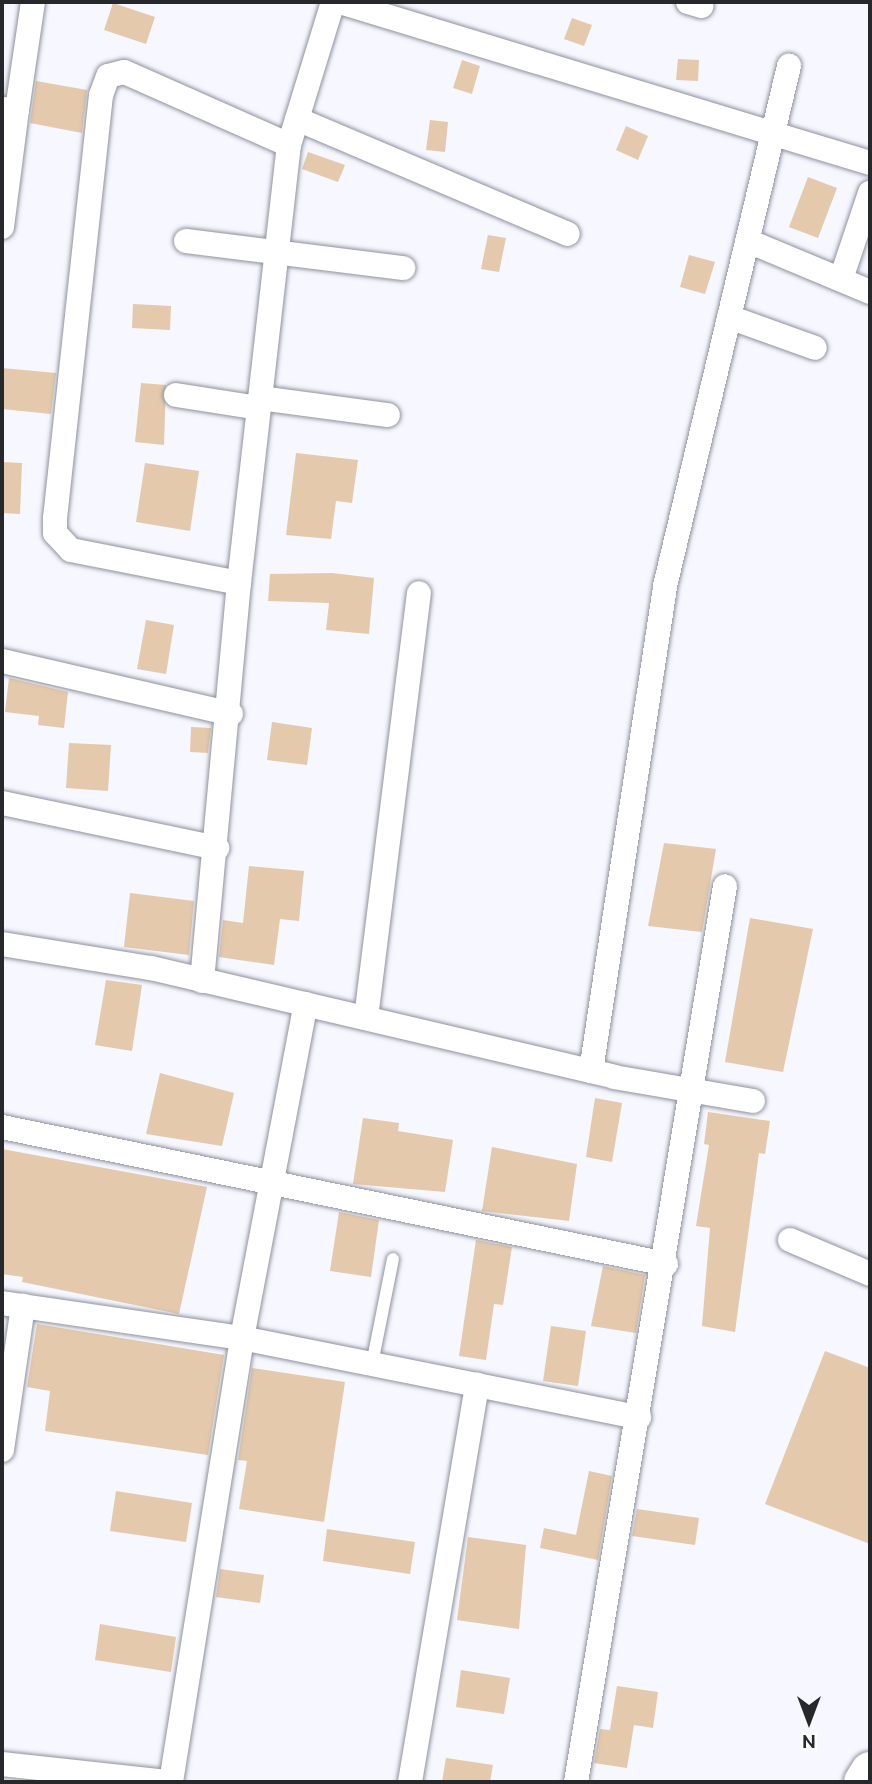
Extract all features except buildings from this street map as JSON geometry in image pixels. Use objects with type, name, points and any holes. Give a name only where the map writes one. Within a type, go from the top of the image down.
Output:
[{"type":"main road","points":[[863,1782],[870,1771]]},
{"type":"street","points":[[2,227],[9,110],[33,2]]},
{"type":"street","points":[[202,981],[231,714],[239,583],[289,145],[333,2]]},
{"type":"street","points":[[340,2],[870,163]]},
{"type":"street","points":[[591,1071],[665,586],[789,65]]},
{"type":"street","points":[[239,583],[71,550],[55,533],[104,84],[108,76],[124,72],[289,145]]},
{"type":"street","points":[[297,119],[568,234]]},
{"type":"street","points":[[841,279],[870,193]]},
{"type":"street","points":[[186,241],[276,256],[403,268]]},
{"type":"street","points":[[748,241],[870,292]]},
{"type":"street","points":[[729,317],[816,348]]},
{"type":"street","points":[[176,395],[388,415]]},
{"type":"street","points":[[366,1018],[419,593]]},
{"type":"street","points":[[2,661],[231,714]]},
{"type":"street","points":[[2,803],[217,848]]},
{"type":"street","points":[[576,1782],[666,1264],[725,886]]},
{"type":"street","points":[[2,944],[202,981],[693,1094],[753,1101]]},
{"type":"street","points":[[2,1764],[170,1782],[242,1338],[306,1004]]},
{"type":"street","points":[[2,1127],[272,1180],[666,1264]]},
{"type":"street","points":[[790,1240],[870,1274]]},
{"type":"street","points":[[2,1450],[12,1304],[242,1338],[639,1417]]},
{"type":"street","points":[[410,1782],[477,1385]]},
{"type":"lane","points":[[372,1364],[393,1259]]}]
